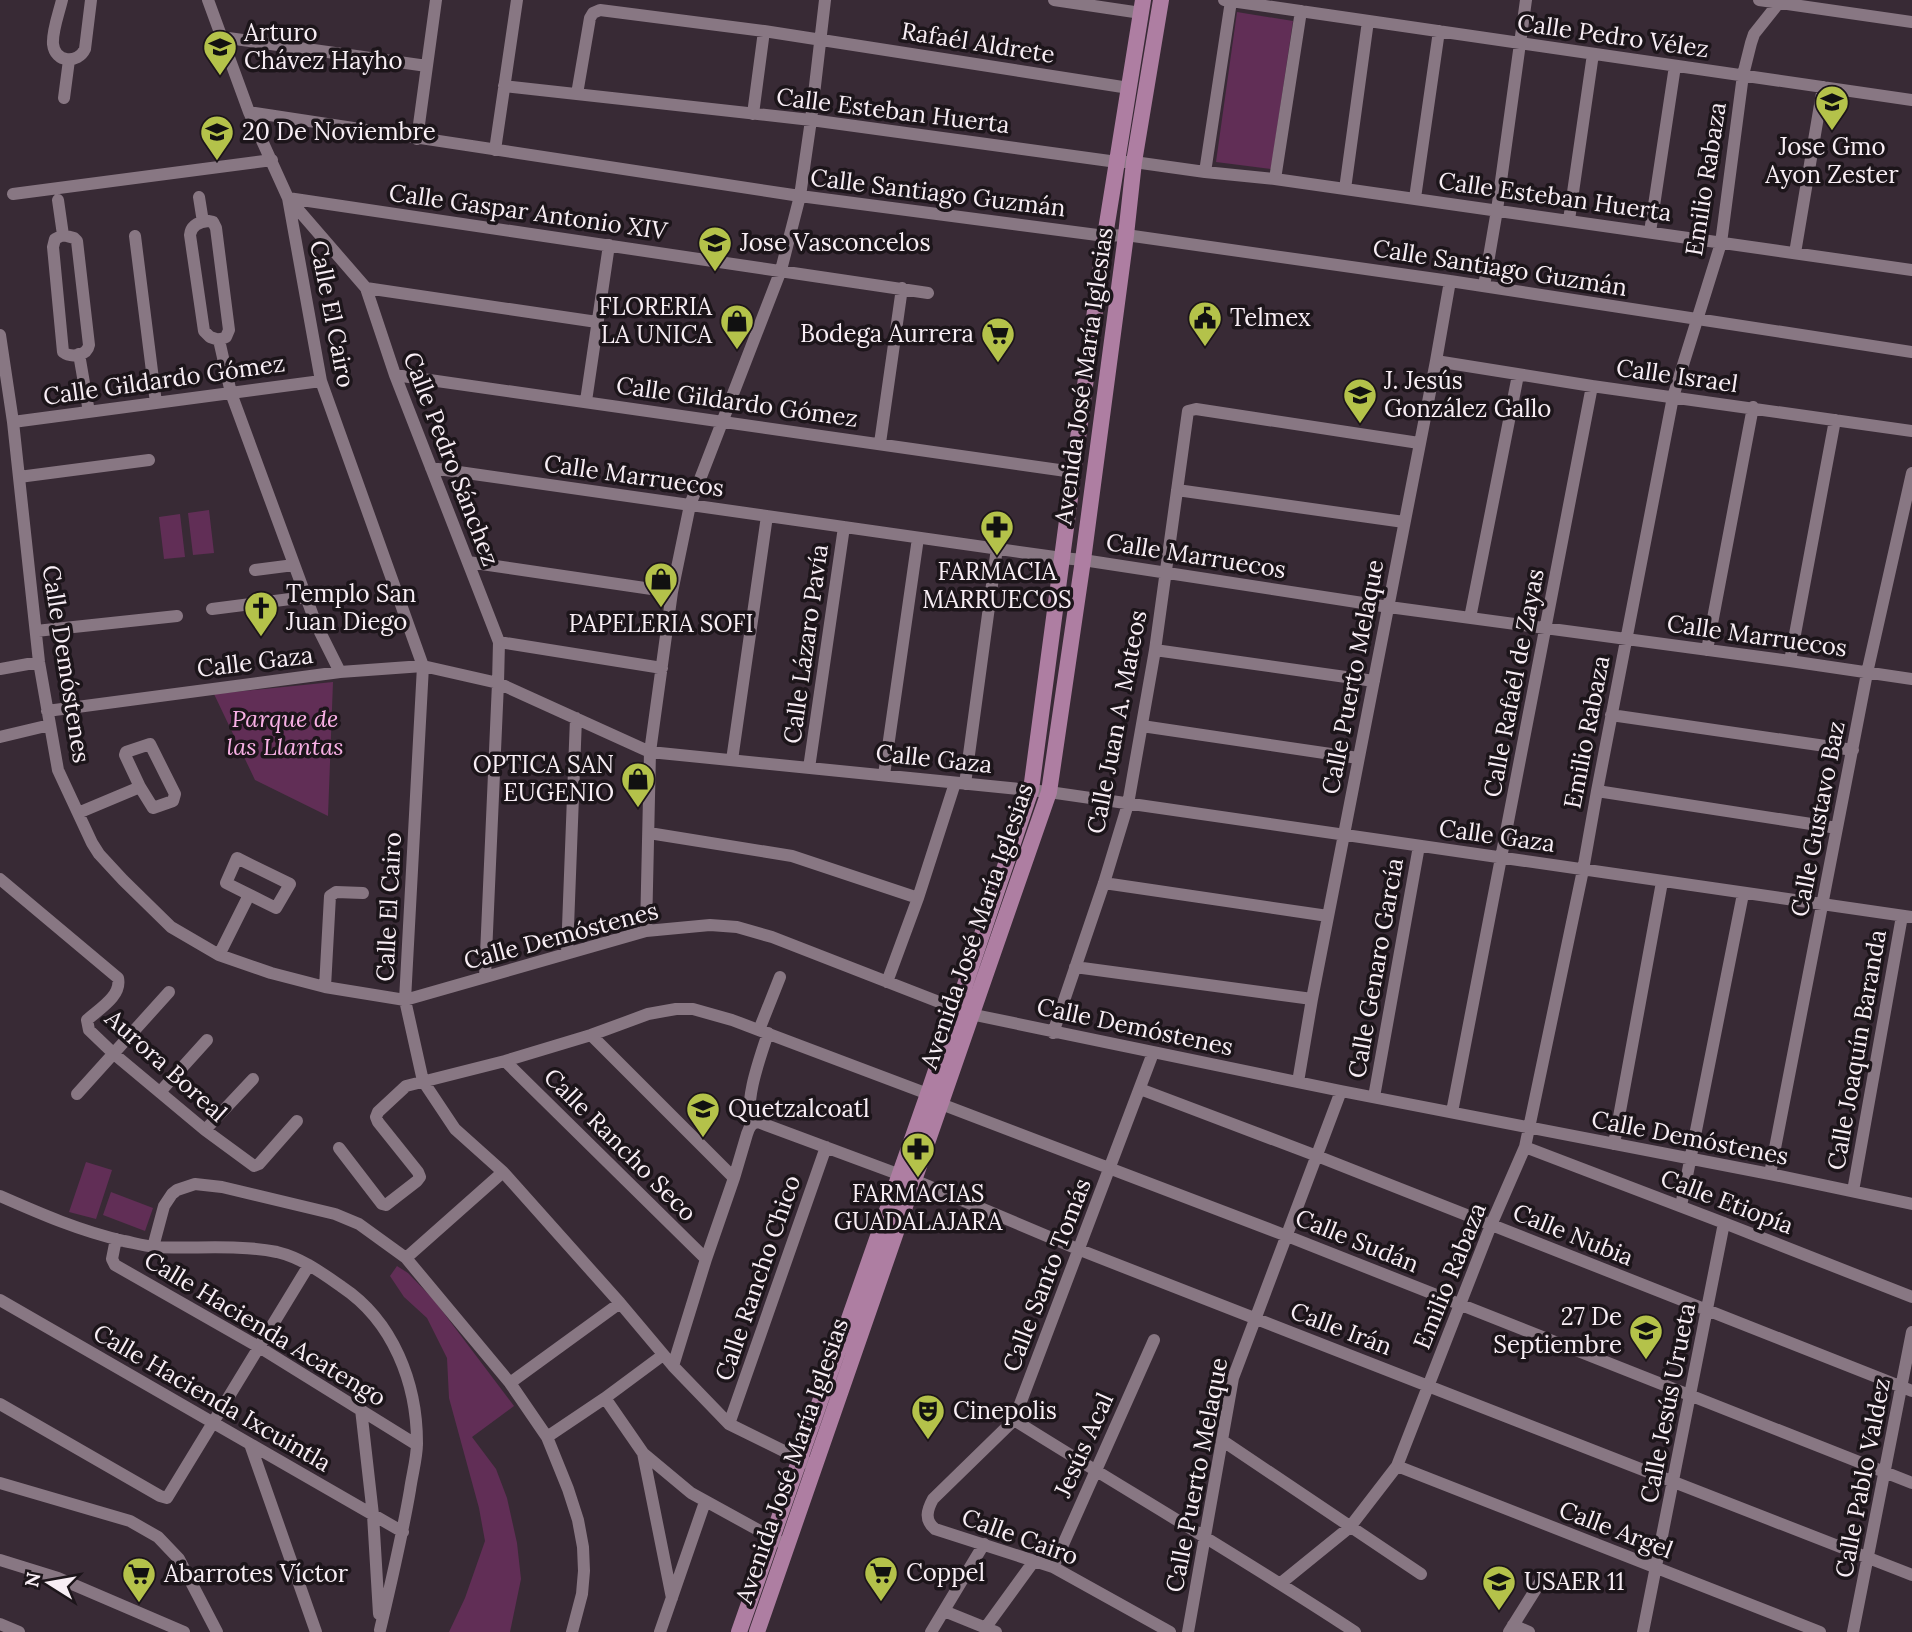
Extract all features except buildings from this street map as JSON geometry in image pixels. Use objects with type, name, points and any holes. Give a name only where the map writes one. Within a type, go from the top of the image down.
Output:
[{"type":"main road","name":"Avenida José María Iglesias","points":[[907,1178],[941,1104],[963,1012],[1031,790],[1105,236],[1126,162],[1161,0]]},
{"type":"main road","name":"Avenida José María Iglesias","points":[[739,1632],[779,1542],[839,1373],[907,1178],[928,1094],[1049,792],[1126,235],[1129,88],[1142,6]]},
{"type":"main road","name":"Avenida José María Iglesias","points":[[757,1632],[779,1542]]},
{"type":"street","points":[[62,0],[53,42],[60,57],[69,60],[77,59],[85,49],[91,0]]},
{"type":"street","name":"Calle Pedro Sánchez","points":[[208,0],[249,111],[288,198],[366,288],[395,374],[499,642],[485,977]]},
{"type":"street","points":[[417,138],[436,0]]},
{"type":"street","points":[[495,149],[517,0]]},
{"type":"street","points":[[646,931],[650,752],[672,592],[690,505],[781,270],[800,197],[825,0]]},
{"type":"street","points":[[1054,0],[1142,6]]},
{"type":"street","points":[[1484,286],[1526,0]]},
{"type":"street","points":[[1759,0],[1781,1],[1912,22]]},
{"type":"street","points":[[1205,172],[1227,1]]},
{"type":"street","name":"Calle Pedro Vélez","points":[[1227,1],[1912,100]]},
{"type":"street","name":"Emilio Rabaza","points":[[1281,1583],[1350,1527],[1397,1466],[1491,1225],[1525,1147],[1583,870],[1673,397],[1721,243],[1743,75],[1754,34],[1781,1]]},
{"type":"street","name":"Rafaél Aldrete","points":[[577,94],[590,18],[600,10],[764,31],[1129,88]]},
{"type":"street","points":[[1275,179],[1301,11]]},
{"type":"street","points":[[1345,188],[1368,21]]},
{"type":"street","points":[[753,114],[764,31]]},
{"type":"street","points":[[1415,198],[1439,32]]},
{"type":"street","points":[[221,37],[427,66]]},
{"type":"street","points":[[1569,220],[1593,54]]},
{"type":"street","points":[[64,97],[69,60]]},
{"type":"street","points":[[1650,232],[1675,66]]},
{"type":"street","name":"Calle Esteban Huerta","points":[[504,86],[811,120],[1345,188],[1912,270]]},
{"type":"street","points":[[1795,253],[1823,87]]},
{"type":"street","name":"Calle Santiago Guzmán","points":[[249,111],[800,197],[1105,236],[1126,235],[1484,286],[1912,352]]},
{"type":"street","points":[[13,194],[272,160]]},
{"type":"street","points":[[198,197],[203,222]]},
{"type":"street","name":"Calle Gaspar Antonio XIV","points":[[288,198],[928,293]]},
{"type":"street","name":"Calle El Cairo","points":[[288,198],[320,381],[423,666],[405,1000],[423,1081],[455,1129],[503,1172],[663,1355],[729,1424],[807,1463]]},
{"type":"street","points":[[58,200],[63,235]]},
{"type":"street","points":[[203,222],[213,222],[216,229],[229,330],[226,337],[219,340],[204,331],[190,235],[195,225],[203,222]]},
{"type":"street","points":[[63,235],[77,241],[89,345],[86,352],[79,354],[66,355],[63,350],[53,247],[55,239],[63,235]]},
{"type":"street","points":[[135,236],[156,403]]},
{"type":"street","points":[[586,401],[609,245]]},
{"type":"street","name":"Calle Puerto Melaque","points":[[1298,1082],[1450,281]]},
{"type":"street","points":[[366,288],[597,322]]},
{"type":"street","points":[[880,443],[902,288]]},
{"type":"street","name":"Calle Demóstenes","points":[[0,335],[13,422],[39,662],[58,770],[99,854],[171,927],[219,955],[271,973],[325,987],[405,1000],[646,931],[710,925],[737,927],[772,937],[963,1012],[1153,1053],[1912,1204]]},
{"type":"street","points":[[219,340],[231,393],[316,624],[340,672]]},
{"type":"street","points":[[79,354],[89,412]]},
{"type":"street","name":"Calle Israel","points":[[1436,361],[1912,431]]},
{"type":"street","name":"Calle Gildardo Gómez","points":[[395,374],[1073,472]]},
{"type":"street","points":[[1470,618],[1518,374]]},
{"type":"street","name":"Calle Gildardo Gómez","points":[[13,422],[320,381]]},
{"type":"street","name":"Calle Rafaél de Zayas","points":[[1452,1112],[1592,386]]},
{"type":"street","points":[[1707,650],[1753,407]]},
{"type":"street","name":"Calle Juan A. Mateos","points":[[1053,1032],[1128,804],[1155,650],[1188,411],[1196,409],[1419,443]]},
{"type":"street","points":[[1790,661],[1835,420]]},
{"type":"street","points":[[19,477],[149,460]]},
{"type":"street","name":"Calle Marruecos","points":[[431,468],[1166,572],[1389,607],[1912,679]]},
{"type":"street","name":"Calle Gustavo Baz","points":[[1770,1174],[1867,673],[1912,473]]},
{"type":"street","points":[[1177,490],[1404,522]]},
{"type":"street","points":[[732,760],[767,516]]},
{"type":"street","name":"Calle Lázaro Pavía","points":[[809,768],[844,527]]},
{"type":"street","points":[[884,775],[918,538]]},
{"type":"street","points":[[887,982],[960,784],[997,548]]},
{"type":"street","points":[[468,562],[672,592]]},
{"type":"street","points":[[255,570],[294,565]]},
{"type":"street","points":[[212,609],[306,597]]},
{"type":"street","points":[[36,631],[177,616]]},
{"type":"street","points":[[499,642],[662,668]]},
{"type":"street","points":[[1155,650],[1374,681]]},
{"type":"street","points":[[0,669],[39,662]]},
{"type":"street","name":"Calle Gaza","points":[[47,711],[340,672],[423,666],[498,683],[650,752],[1049,792],[1907,916]]},
{"type":"street","points":[[1611,715],[1853,750]]},
{"type":"street","points":[[566,953],[576,718]]},
{"type":"street","points":[[0,737],[50,725]]},
{"type":"street","points":[[1142,726],[1358,758]]},
{"type":"street","points":[[149,744],[175,798],[153,808],[140,787],[125,755],[126,752],[149,744]]},
{"type":"street","points":[[78,813],[140,787]]},
{"type":"street","points":[[1597,791],[1838,828]]},
{"type":"street","points":[[649,833],[793,856],[918,898]]},
{"type":"street","name":"Calle Genaro García","points":[[1374,1097],[1419,846]]},
{"type":"street","points":[[237,858],[290,884],[276,908],[249,895],[226,883],[237,858]]},
{"type":"street","name":"Aurora Boreal","points":[[0,879],[118,978],[120,985],[117,993],[87,1020],[89,1030],[205,1130],[254,1166],[259,1164],[297,1121]]},
{"type":"street","points":[[1614,1144],[1662,882]]},
{"type":"street","points":[[1104,883],[1328,916]]},
{"type":"street","points":[[325,987],[331,894],[363,893]]},
{"type":"street","points":[[1681,1206],[1743,894]]},
{"type":"street","points":[[219,955],[249,895]]},
{"type":"street","name":"Calle Joaquín Baranda","points":[[1853,1191],[1907,916]]},
{"type":"street","points":[[1076,967],[1312,999]]},
{"type":"street","points":[[673,1366],[752,1125],[748,1111],[753,1082],[763,1032],[780,976]]},
{"type":"street","points":[[78,1094],[170,992]]},
{"type":"street","points":[[340,1148],[384,1205],[388,1204],[419,1177],[376,1117],[378,1112],[407,1086],[505,1061],[591,1035],[648,1014],[676,1009],[693,1009],[714,1014],[928,1094]]},
{"type":"street","points":[[591,1035],[734,1178]]},
{"type":"street","points":[[159,1092],[207,1040]]},
{"type":"street","name":"Calle Santo Tomás","points":[[928,1524],[928,1511],[933,1499],[1014,1419],[1153,1053]]},
{"type":"street","name":"Calle Rancho Seco","points":[[505,1061],[706,1259]]},
{"type":"street","points":[[205,1130],[253,1079]]},
{"type":"street","name":"Calle Nubia","points":[[1140,1089],[1907,1389]]},
{"type":"street","name":"Calle Puerto Melaque","points":[[1188,1632],[1233,1378],[1341,1091]]},
{"type":"street","name":"Calle Sudán","points":[[941,1104],[1287,1236],[1912,1483]]},
{"type":"street","name":"Calle Irán","points":[[752,1125],[762,1123],[907,1178],[1080,1250],[1912,1576]]},
{"type":"street","name":"Calle Rancho Chico","points":[[729,1424],[826,1147]]},
{"type":"street","name":"Calle Etiopía","points":[[1525,1147],[1912,1297]]},
{"type":"street","points":[[406,1258],[503,1172]]},
{"type":"street","points":[[153,1247],[164,1206],[177,1190],[195,1184],[222,1187],[335,1214],[359,1224],[406,1258],[509,1383],[547,1437],[568,1489],[583,1547],[582,1594],[572,1632]]},
{"type":"street","points":[[0,1196],[56,1221],[153,1247],[284,1254],[309,1265],[351,1293],[372,1312],[399,1355],[409,1383],[417,1445],[403,1532],[380,1631]]},
{"type":"street","name":"Calle Jesús Urueta","points":[[1643,1632],[1724,1223]]},
{"type":"street","name":"Calle Hacienda Acatengo","points":[[116,1239],[112,1257],[115,1265],[259,1347],[417,1445]]},
{"type":"street","points":[[0,1404],[159,1496],[167,1498],[309,1265]]},
{"type":"street","name":"Calle Hacienda Ixcuintla","points":[[0,1300],[403,1532]]},
{"type":"street","points":[[509,1383],[620,1303]]},
{"type":"street","name":"Calle Pablo Valdez","points":[[1853,1632],[1885,1472],[1907,1389],[1912,1332]]},
{"type":"street","name":"Jesús Acal","points":[[1054,1567],[1154,1340]]},
{"type":"street","points":[[547,1437],[663,1355]]},
{"type":"street","points":[[605,1398],[643,1453],[691,1493],[779,1542]]},
{"type":"street","points":[[361,1409],[373,1515],[380,1631]]},
{"type":"street","points":[[1014,1419],[1281,1583],[1355,1632]]},
{"type":"street","points":[[1223,1441],[1421,1574]]},
{"type":"street","points":[[250,1444],[316,1632]]},
{"type":"street","points":[[643,1453],[672,1598]]},
{"type":"street","name":"Calle Argel","points":[[1397,1466],[1820,1632]]},
{"type":"street","points":[[0,1482],[130,1521],[158,1538],[179,1559],[217,1632]]},
{"type":"street","points":[[660,1632],[705,1502]]},
{"type":"street","name":"Calle Cairo","points":[[928,1524],[934,1529],[1054,1567],[1170,1632]]},
{"type":"street","points":[[931,1632],[984,1544]]},
{"type":"street","points":[[0,1560],[58,1578],[184,1632]]},
{"type":"street","points":[[944,1611],[991,1630],[1034,1560]]},
{"type":"street","points":[[1529,1632],[1511,1629],[1544,1576]]},
{"type":"street","points":[[0,1624],[19,1632]]},
{"type":"green space","points":[[1237,12],[1293,21],[1271,169],[1216,162]]},
{"type":"green space","points":[[209,510],[214,553],[193,555],[188,513]]},
{"type":"green space","points":[[180,514],[185,557],[164,559],[159,517]]},
{"type":"green space","name":"Parque de las Llantas","points":[[333,682],[328,816],[255,780],[214,694]]},
{"type":"green space","points":[[86,1162],[112,1170],[96,1219],[69,1212]]},
{"type":"green space","points":[[111,1192],[153,1208],[145,1231],[103,1215]]},
{"type":"green space","points":[[397,1266],[408,1273],[434,1300],[514,1406],[472,1437],[496,1469],[507,1498],[517,1543],[521,1579],[510,1632],[449,1632],[465,1598],[485,1541],[479,1508],[449,1398],[447,1358],[427,1318],[404,1297],[390,1276]]},
{"type":"place","name":"Arturo Chávez Hayho","points":[[220,77]]},
{"type":"place","name":"Jose Gmo Ayon Zester","points":[[1832,132]]},
{"type":"place","name":"20 De Noviembre","points":[[217,162]]},
{"type":"place","name":"Jose Vasconcelos","points":[[715,273]]},
{"type":"place","name":"Telmex","points":[[1205,348]]},
{"type":"place","name":"FLORERIA LA UNICA","points":[[737,351]]},
{"type":"place","name":"Bodega Aurrera","points":[[998,364]]},
{"type":"place","name":"J. Jesús González Gallo","points":[[1360,425]]},
{"type":"place","name":"FARMACIA MARRUECOS","points":[[997,557]]},
{"type":"place","name":"PAPELERIA SOFI","points":[[661,609]]},
{"type":"place","name":"Templo San Juan Diego","points":[[261,638]]},
{"type":"place","name":"OPTICA SAN EUGENIO","points":[[638,809]]},
{"type":"place","name":"Quetzalcoatl","points":[[703,1139]]},
{"type":"place","name":"FARMACIAS GUADALAJARA","points":[[918,1179]]},
{"type":"place","name":"27 De Septiembre","points":[[1646,1361]]},
{"type":"place","name":"Cinepolis","points":[[928,1441]]},
{"type":"place","name":"Coppel","points":[[881,1603]]},
{"type":"place","name":"Abarrotes Víctor","points":[[139,1604]]},
{"type":"place","name":"USAER 11","points":[[1499,1612]]}]
